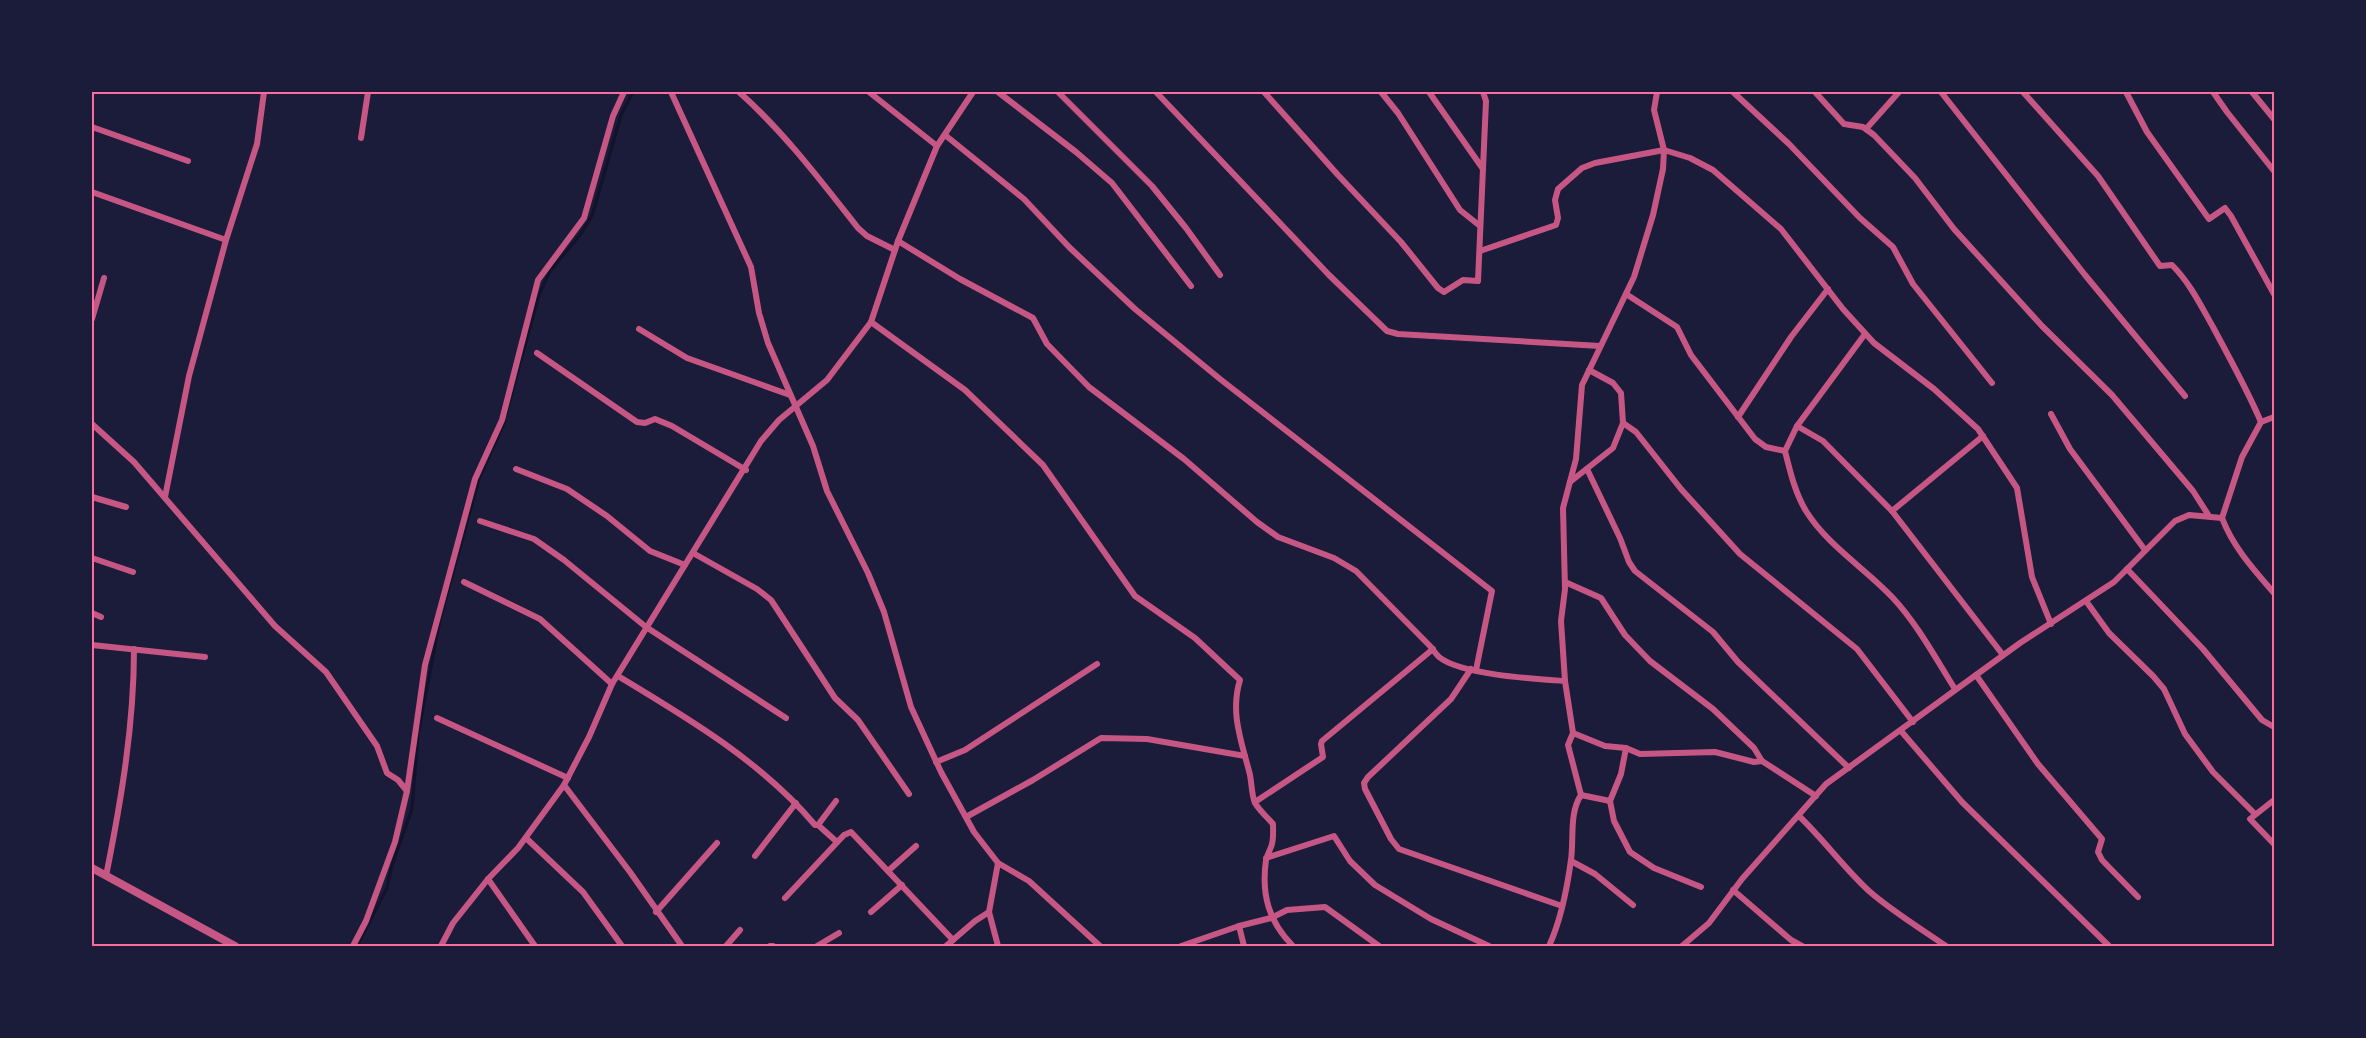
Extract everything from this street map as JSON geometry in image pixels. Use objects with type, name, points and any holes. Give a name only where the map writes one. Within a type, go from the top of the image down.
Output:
[{"type":"street","points":[[165,497],[189,375],[226,240],[257,144],[264,92]]},
{"type":"street","points":[[361,138],[368,92]]},
{"type":"street","points":[[353,946],[366,921],[395,842],[407,791],[425,665],[475,479],[502,420],[538,280],[584,218],[613,116],[624,92]]},
{"type":"street","points":[[671,92],[751,267],[759,313],[768,343],[813,446],[827,491],[868,573],[884,612],[911,707],[936,762],[974,832],[998,863],[1029,881],[1100,946]]},
{"type":"street","points":[[739,92],[759,110],[805,162],[858,228],[867,236],[895,250]]},
{"type":"street","points":[[869,92],[937,146]]},
{"type":"street","points":[[441,946],[453,923],[488,879],[526,838],[566,781],[589,737],[612,684],[746,470],[761,441],[779,420],[826,380],[871,322],[898,241],[937,146],[973,92]]},
{"type":"street","points":[[998,92],[1112,183],[1191,286]]},
{"type":"street","points":[[1058,92],[1152,186],[1220,275]]},
{"type":"street","points":[[1156,92],[1329,275],[1387,332],[1600,346]]},
{"type":"street","points":[[1264,92],[1444,292],[1463,280],[1478,281],[1486,101],[1483,92]]},
{"type":"street","points":[[1381,92],[1398,113],[1460,210],[1480,226]]},
{"type":"street","points":[[1429,92],[1483,169]]},
{"type":"street","points":[[1549,946],[1557,928],[1562,906],[1571,861],[1575,804],[1581,795],[1568,746],[1573,734],[1565,681],[1561,621],[1565,582],[1563,508],[1576,459],[1582,385],[1634,277],[1664,169],[1664,150],[1654,110],[1655,92]]},
{"type":"street","points":[[1733,92],[1789,144],[1860,218],[1893,248],[1913,284],[1992,383]]},
{"type":"street","points":[[1816,92],[1844,124],[1866,129],[1915,178],[1954,229],[2042,326],[2112,395],[2193,491],[2209,516]]},
{"type":"street","points":[[1866,129],[1899,92]]},
{"type":"street","points":[[1941,92],[2085,275],[2185,396]]},
{"type":"street","points":[[2023,92],[2098,177],[2160,266],[2172,266],[2179,272],[2196,297],[2230,358],[2261,422]]},
{"type":"street","points":[[2126,92],[2147,132],[2209,219],[2225,208],[2231,216],[2274,294]]},
{"type":"street","points":[[2214,92],[2226,112],[2274,171]]},
{"type":"street","points":[[2252,92],[2274,119]]},
{"type":"street","points":[[92,127],[188,161]]},
{"type":"street","points":[[945,135],[1024,199],[1135,309],[1492,591],[1474,669],[1451,699],[1368,777],[1364,783],[1365,789],[1390,839],[1399,849],[1562,906]]},
{"type":"street","points":[[1480,250],[1556,225],[1558,218],[1555,200],[1558,189],[1582,168],[1595,163],[1664,150],[1690,158],[1713,170],[1781,229],[1874,343],[1934,389],[1978,429],[2017,488],[2032,577],[2050,624]]},
{"type":"street","points":[[92,192],[226,240]]},
{"type":"street","points":[[898,241],[960,279],[1033,318],[1047,344],[1089,387],[1184,459],[1278,537],[1334,558],[1356,571],[1443,660],[1508,677],[1565,681]]},
{"type":"street","points":[[92,319],[104,278]]},
{"type":"street","points":[[1738,417],[1791,337],[1828,289]]},
{"type":"street","points":[[1626,294],[1677,327],[1691,355],[1755,439],[1766,447],[1785,451]]},
{"type":"street","points":[[871,322],[965,390],[1025,448],[1042,465],[1135,596],[1195,638],[1240,680],[1236,692],[1239,741],[1245,756],[1255,802],[1273,824],[1272,845],[1266,858],[1266,897],[1271,918],[1293,946]]},
{"type":"street","points":[[639,329],[687,358],[790,396]]},
{"type":"street","points":[[1865,334],[1797,426],[1785,451],[1796,488],[1806,511],[1824,533],[1894,599],[1914,625],[1955,689]]},
{"type":"street","points":[[537,353],[637,422],[645,423],[655,419],[672,426],[746,470]]},
{"type":"street","points":[[1570,483],[1613,448],[1623,423],[1621,393],[1613,383],[1589,370]]},
{"type":"street","points":[[2051,414],[2070,449],[2145,550]]},
{"type":"street","points":[[2274,417],[2261,422],[2242,457],[2222,518],[2228,534],[2274,593]]},
{"type":"street","points":[[1623,423],[1636,432],[1681,489],[1740,554],[1857,649],[1913,722]]},
{"type":"street","points":[[92,424],[135,462],[275,626],[326,672],[377,746],[387,772],[407,791]]},
{"type":"street","points":[[1797,426],[1823,441],[1892,511],[2003,655]]},
{"type":"street","points":[[1892,511],[1983,436]]},
{"type":"street","points":[[516,469],[567,489],[607,516],[650,551],[685,566]]},
{"type":"street","points":[[1587,469],[1635,571],[1713,632],[1738,662],[1849,768]]},
{"type":"street","points":[[92,497],[126,507]]},
{"type":"street","points":[[1682,946],[1709,923],[1733,890],[1826,784],[2003,655],[2114,582],[2175,521],[2189,515],[2222,518]]},
{"type":"street","points":[[480,521],[534,539],[564,560],[646,627],[786,718]]},
{"type":"street","points":[[693,554],[757,589],[771,600],[829,688],[858,720],[909,794]]},
{"type":"street","points":[[92,558],[133,572]]},
{"type":"street","points":[[2127,569],[2203,650],[2262,720],[2274,727]]},
{"type":"street","points":[[464,582],[540,619],[612,684]]},
{"type":"street","points":[[1565,582],[1601,598],[1625,635],[1650,661],[1713,709],[1754,748],[1762,761],[1816,796]]},
{"type":"street","points":[[2086,601],[2109,633],[2153,675],[2164,689],[2184,734],[2213,772],[2255,814]]},
{"type":"street","points":[[92,614],[101,617]]},
{"type":"street","points":[[92,645],[205,657]]},
{"type":"street","points":[[106,876],[124,785],[134,681],[134,649]]},
{"type":"street","points":[[1255,802],[1319,760],[1323,754],[1320,744],[1322,741],[1432,649]]},
{"type":"street","points":[[936,762],[965,750],[1097,664]]},
{"type":"street","points":[[1976,675],[2038,764],[2102,838],[2098,852],[2102,860],[2138,897]]},
{"type":"street","points":[[618,676],[677,712],[740,755],[796,803],[815,825],[818,825],[837,842]]},
{"type":"street","points":[[437,718],[566,781],[682,946]]},
{"type":"street","points":[[1900,731],[1962,802],[2109,946]]},
{"type":"street","points":[[1573,734],[1605,746],[1626,748],[1640,754],[1715,752],[1754,762],[1762,761]]},
{"type":"street","points":[[966,817],[1034,780],[1101,738],[1148,740],[1245,756]]},
{"type":"street","points":[[1626,748],[1610,801],[1614,821],[1630,852],[1654,868],[1701,887]]},
{"type":"street","points":[[1581,795],[1610,801]]},
{"type":"street","points":[[2274,800],[2250,819],[2274,844]]},
{"type":"street","points":[[818,825],[836,801]]},
{"type":"street","points":[[755,856],[796,803]]},
{"type":"street","points":[[1799,816],[1823,838],[1845,867],[1870,892],[1912,925],[1946,946]]},
{"type":"street","points":[[785,898],[846,832],[851,832],[953,940]]},
{"type":"street","points":[[1266,858],[1334,836],[1350,861],[1375,885],[1431,919],[1489,946]]},
{"type":"street","points":[[526,838],[583,892],[622,946]]},
{"type":"street","points":[[656,912],[717,843]]},
{"type":"street","points":[[888,871],[916,846]]},
{"type":"street","points":[[1571,861],[1595,874],[1633,905]]},
{"type":"street","points":[[998,863],[989,912],[998,946]]},
{"type":"street","points":[[92,868],[235,946]]},
{"type":"street","points":[[488,879],[535,946]]},
{"type":"street","points":[[871,912],[902,885]]},
{"type":"street","points":[[1733,890],[1791,940],[1802,946]]},
{"type":"street","points":[[1181,946],[1239,926],[1271,918],[1287,910],[1325,907],[1379,946]]},
{"type":"street","points":[[946,946],[989,912]]},
{"type":"street","points":[[1239,926],[1244,946]]},
{"type":"street","points":[[726,946],[740,930]]},
{"type":"street","points":[[818,946],[839,933]]},
{"type":"waterway","points":[[506,414],[539,295],[550,271],[580,235],[592,216],[621,115],[633,92]]},
{"type":"waterway","points":[[357,946],[387,888],[392,865],[412,809],[418,735],[440,620],[479,479],[505,421]]}]
